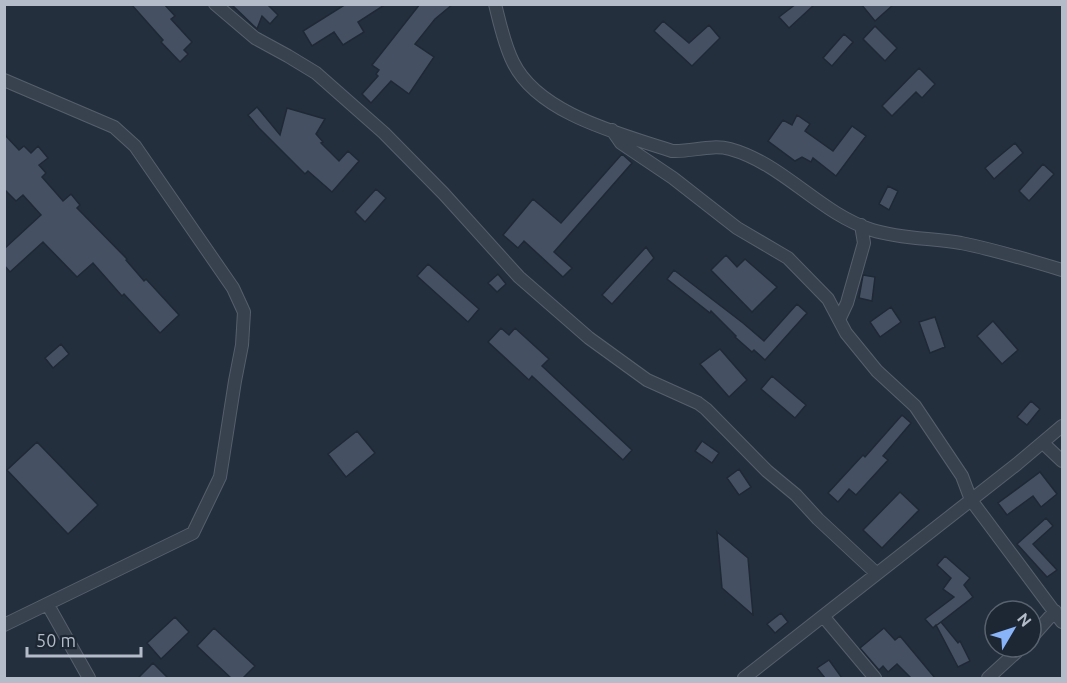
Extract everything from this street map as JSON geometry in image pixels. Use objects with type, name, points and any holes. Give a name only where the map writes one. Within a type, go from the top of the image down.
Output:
[{"type":"street","points":[[215,4],[255,38],[316,73],[384,133],[444,194],[519,277],[589,338],[646,380],[698,403],[706,409],[767,471],[796,495],[818,519],[876,573]]},
{"type":"street","points":[[495,4],[514,64],[529,85],[566,112],[672,151],[690,151],[709,147],[728,148],[748,155],[786,176],[835,213],[894,237],[960,243],[1002,252],[1062,270]]},
{"type":"street","points":[[4,80],[114,128],[135,146],[232,288],[244,312],[242,345],[220,477],[193,533],[4,625]]},
{"type":"street","points":[[612,130],[621,143],[673,178],[737,228],[788,258],[828,299],[846,333],[877,371],[915,406],[962,476],[971,500],[1062,622]]},
{"type":"street","points":[[839,320],[847,303],[864,243],[861,225]]},
{"type":"street","points":[[744,678],[1062,426]]},
{"type":"street","points":[[1043,443],[1062,461]]},
{"type":"street","points":[[48,605],[89,678]]},
{"type":"street","points":[[1043,624],[1055,611]]},
{"type":"street","points":[[823,616],[875,678]]},
{"type":"street","points":[[988,678],[1009,659]]},
{"type":"building","points":[[131,4],[164,4],[175,16],[171,19],[192,42],[184,50],[188,54],[180,62],[161,42],[163,40]]},
{"type":"building","points":[[231,4],[267,4],[278,15],[270,24],[262,16],[257,29]]},
{"type":"building","points":[[346,4],[386,4],[358,22],[364,32],[343,45],[334,32],[312,46],[303,31]]},
{"type":"building","points":[[420,4],[453,4],[435,19],[415,44],[434,57],[409,94],[391,81],[371,103],[362,94],[378,76],[376,74],[379,70],[372,65]]},
{"type":"building","points":[[796,4],[815,4],[789,28],[779,17]]},
{"type":"building","points":[[861,4],[894,4],[875,21]]},
{"type":"building","points":[[663,21],[689,43],[709,25],[720,38],[692,66],[654,31]]},
{"type":"building","points":[[875,26],[897,48],[885,61],[863,39]]},
{"type":"building","points":[[844,34],[853,42],[832,66],[823,58]]},
{"type":"building","points":[[919,68],[935,84],[922,98],[916,92],[892,116],[882,106]]},
{"type":"building","points":[[257,107],[280,135],[287,108],[325,119],[316,134],[323,142],[321,143],[339,161],[348,151],[359,161],[332,192],[308,171],[305,174],[259,128],[248,115]]},
{"type":"building","points":[[797,115],[810,124],[805,131],[833,151],[852,126],[866,136],[836,176],[813,158],[811,162],[802,157],[795,161],[768,141],[783,120],[792,125]]},
{"type":"building","points":[[4,134],[19,150],[24,146],[31,153],[38,146],[48,158],[39,165],[46,173],[42,177],[63,201],[71,194],[80,205],[77,208],[127,259],[144,281],[146,279],[179,315],[160,333],[124,294],[122,296],[93,263],[77,277],[43,242],[10,272],[4,265],[4,249],[41,215],[23,195],[16,201],[4,189]]},
{"type":"building","points":[[1015,143],[1023,153],[994,179],[985,168]]},
{"type":"building","points":[[622,154],[632,163],[554,252],[572,268],[563,277],[524,241],[518,248],[503,235],[533,199],[561,223]]},
{"type":"building","points":[[1043,164],[1054,174],[1029,201],[1019,191]]},
{"type":"building","points":[[888,186],[898,191],[889,210],[879,204]]},
{"type":"building","points":[[376,189],[386,198],[365,222],[355,212]]},
{"type":"building","points":[[646,247],[654,258],[612,304],[602,295]]},
{"type":"building","points":[[726,255],[737,267],[745,259],[777,287],[752,312],[711,270]]},
{"type":"building","points":[[428,264],[479,309],[468,322],[417,276]]},
{"type":"building","points":[[674,270],[764,341],[797,304],[807,313],[765,360],[735,337],[711,311],[710,313],[667,279]]},
{"type":"building","points":[[498,274],[506,284],[497,292],[488,283]]},
{"type":"building","points":[[863,275],[875,277],[872,301],[859,298]]},
{"type":"building","points":[[891,307],[901,322],[880,337],[870,322]]},
{"type":"building","points":[[935,317],[945,347],[930,353],[919,322]]},
{"type":"building","points":[[993,321],[1018,350],[1002,364],[977,336]]},
{"type":"building","points":[[501,328],[509,335],[515,328],[549,359],[542,366],[632,450],[623,460],[532,376],[529,380],[488,342]]},
{"type":"building","points":[[61,344],[69,354],[53,368],[45,358]]},
{"type":"building","points":[[720,349],[747,380],[729,397],[700,364]]},
{"type":"building","points":[[772,376],[806,405],[795,418],[761,389]]},
{"type":"building","points":[[1031,401],[1040,409],[1027,425],[1017,417]]},
{"type":"building","points":[[902,415],[911,423],[883,456],[888,460],[856,495],[849,489],[838,502],[828,493],[863,455],[865,457]]},
{"type":"building","points":[[357,431],[375,453],[346,477],[328,454]]},
{"type":"building","points":[[702,441],[719,453],[712,463],[695,451]]},
{"type":"building","points":[[37,442],[98,505],[68,534],[7,470]]},
{"type":"building","points":[[739,469],[751,487],[739,495],[727,478]]},
{"type":"building","points":[[1040,472],[1057,494],[1041,507],[1033,496],[1007,515],[998,503]]},
{"type":"building","points":[[900,492],[919,510],[882,548],[863,530]]},
{"type":"building","points":[[1046,518],[1053,526],[1033,544],[1057,570],[1047,577],[1017,544]]},
{"type":"building","points":[[717,532],[748,558],[753,615],[722,588]]},
{"type":"building","points":[[945,556],[970,578],[964,585],[973,597],[937,625],[941,622],[958,643],[960,641],[970,661],[958,667],[936,625],[933,628],[925,619],[954,597],[943,589],[951,578],[937,565]]},
{"type":"building","points":[[781,613],[788,622],[775,633],[767,624]]},
{"type":"building","points":[[175,617],[189,632],[161,659],[147,643]]},
{"type":"building","points":[[214,628],[255,666],[243,678],[231,678],[197,646]]},
{"type":"building","points":[[884,628],[895,640],[900,636],[935,678],[911,678],[897,664],[888,672],[883,666],[879,670],[860,648]]},
{"type":"building","points":[[829,660],[842,678],[825,678],[817,668]]},
{"type":"building","points":[[153,663],[168,678],[138,678]]}]
